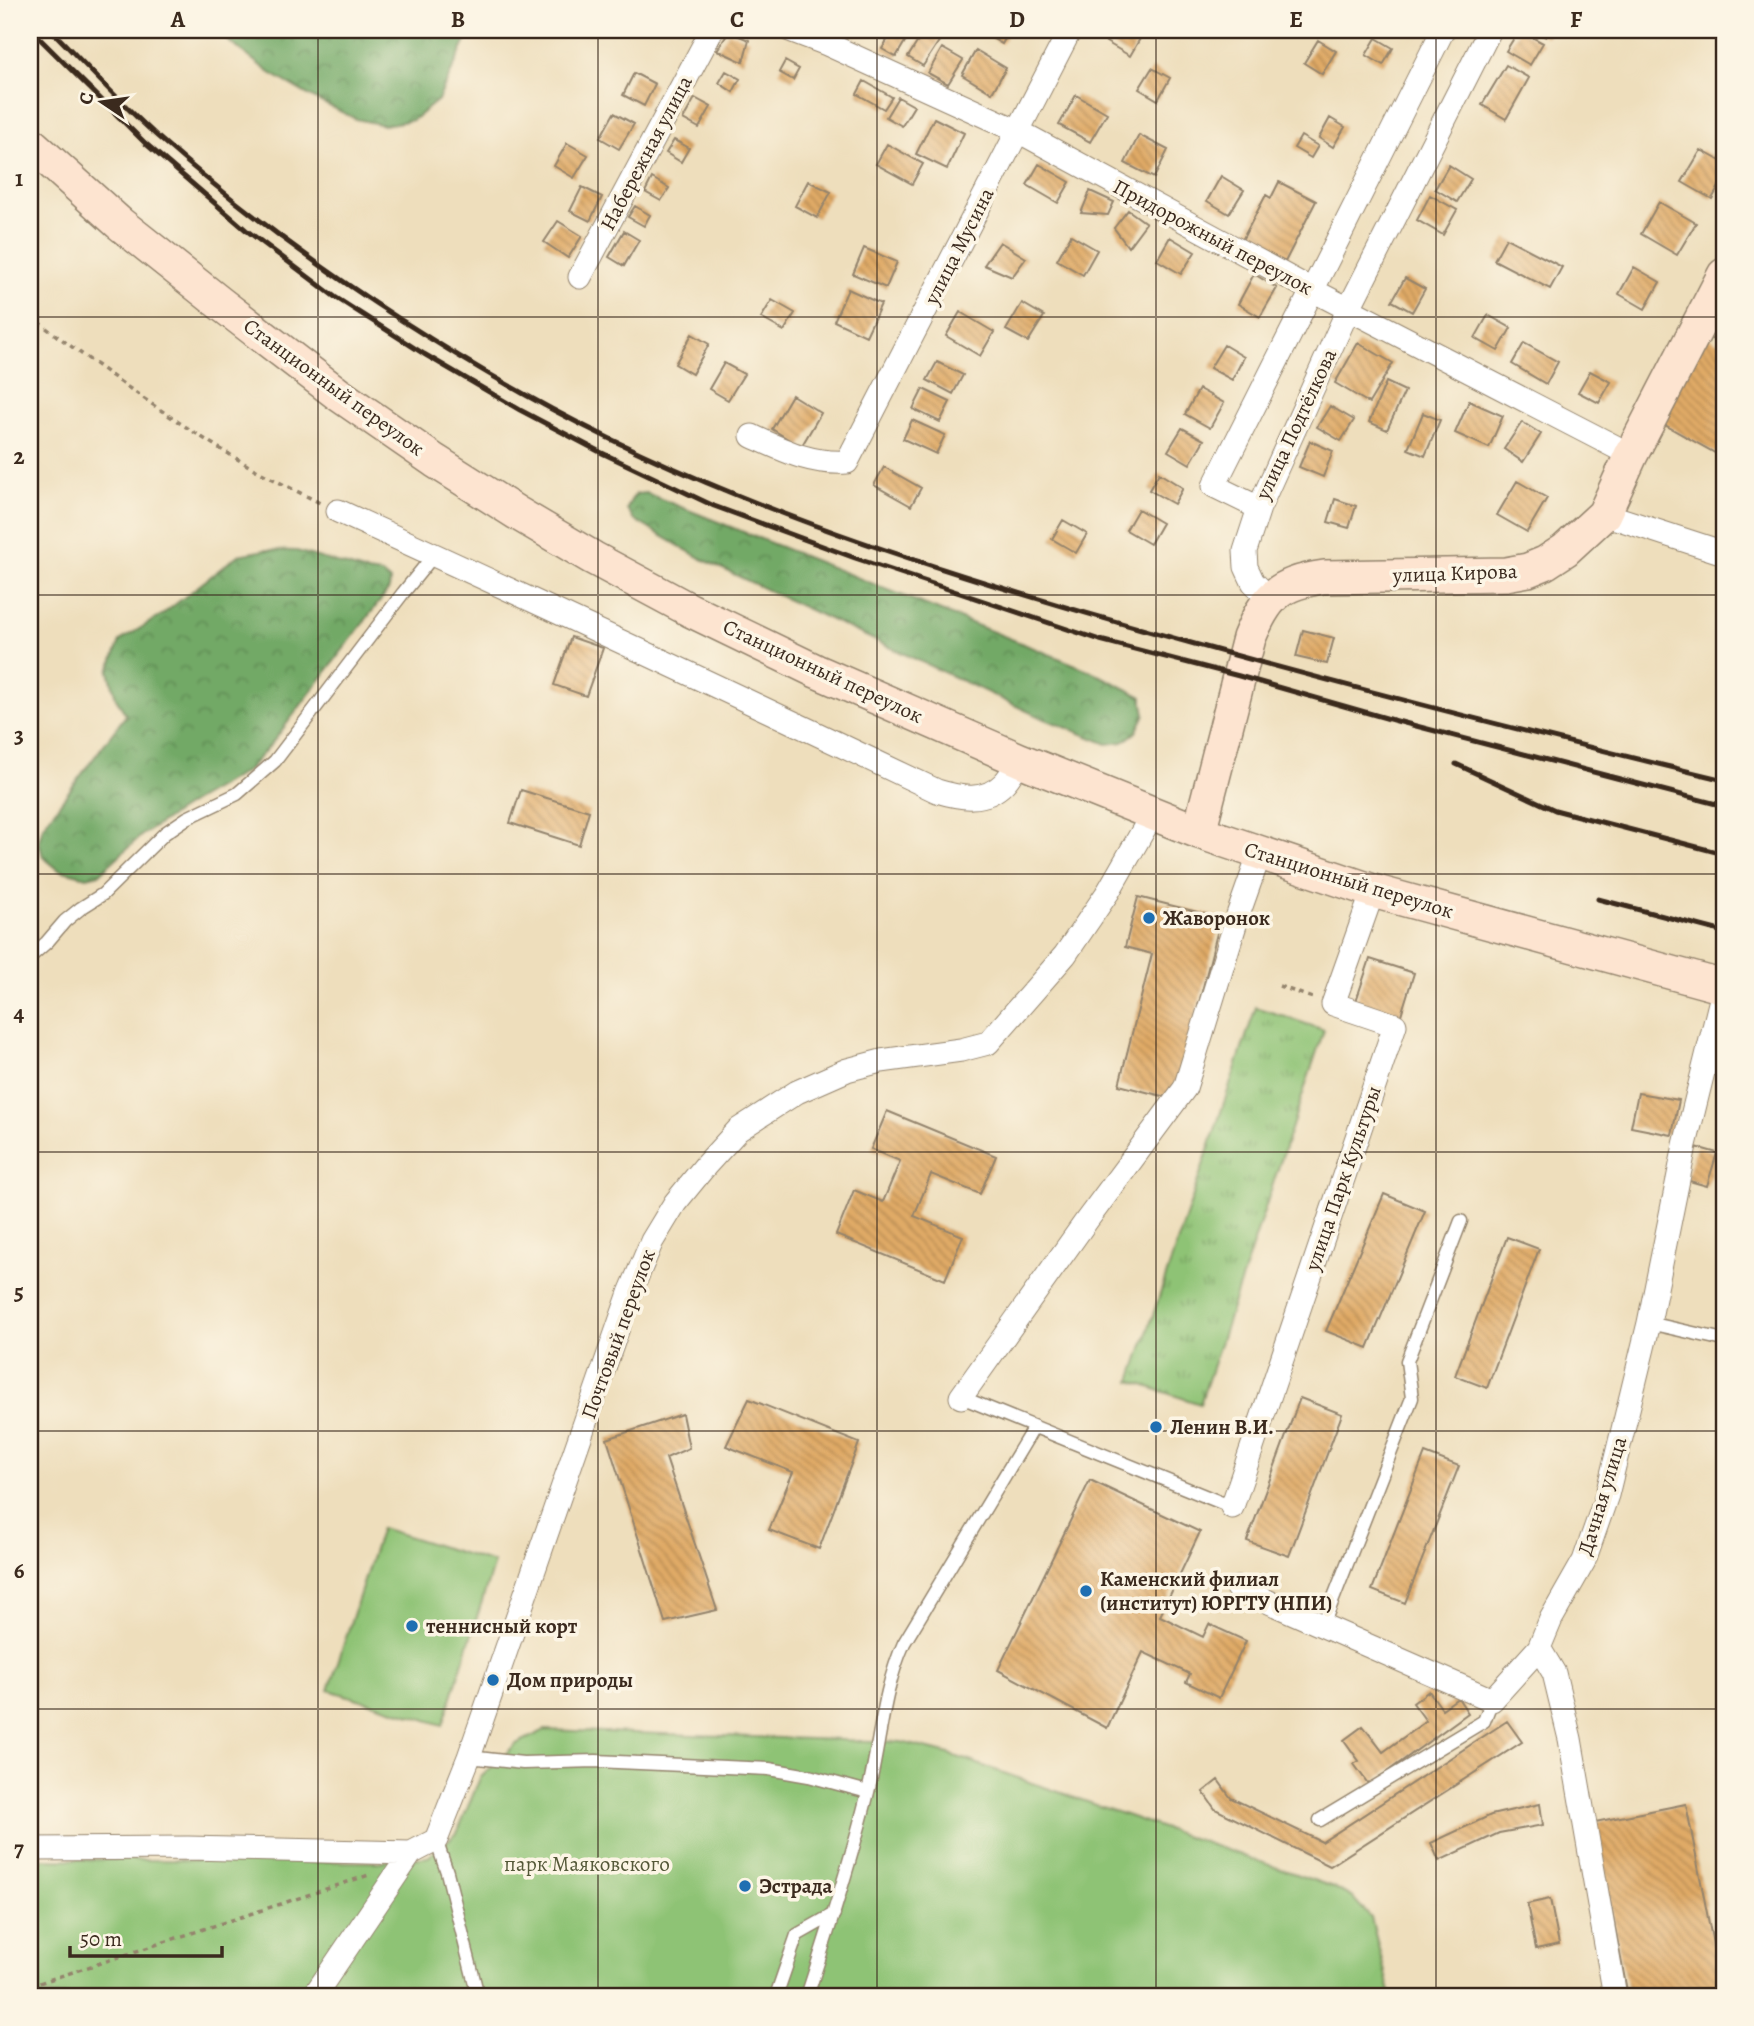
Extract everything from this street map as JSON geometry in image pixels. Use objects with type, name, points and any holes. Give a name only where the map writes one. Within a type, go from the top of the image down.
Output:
[{"type":"main road","name":"Станционный переулок","points":[[30,143],[119,223],[327,386],[435,461],[517,513],[593,558],[691,610],[816,671],[1152,815],[1373,891],[1724,987]]},
{"type":"main road","name":"улица Кирова","points":[[1199,832],[1249,638],[1259,612],[1270,599],[1302,580],[1506,574],[1528,570],[1565,550],[1604,514],[1631,455],[1724,275]]},
{"type":"street","name":"Набережная улица","points":[[580,277],[712,30]]},
{"type":"street","name":"Придорожный переулок","points":[[790,30],[827,44],[1018,131],[1348,310],[1631,455]]},
{"type":"street","name":"улица Мусина","points":[[752,436],[801,458],[830,463],[847,462],[1070,30]]},
{"type":"street","name":"улица Подтёлкова","points":[[1443,30],[1214,486],[1259,508],[1348,310],[1490,30]]},
{"type":"street","points":[[1259,508],[1245,551],[1246,567],[1253,582],[1270,599]]},
{"type":"street","points":[[338,512],[543,605],[937,791],[969,798],[982,797],[1004,784],[1020,760]]},
{"type":"street","points":[[1604,514],[1724,553]]},
{"type":"street","name":"Почтовый переулок","points":[[436,1840],[469,1757],[630,1293],[652,1241],[675,1203],[738,1130],[797,1092],[847,1070],[881,1061],[961,1051],[988,1043],[1065,955],[1108,892],[1152,815]]},
{"type":"street","points":[[961,1397],[1185,1088],[1238,915],[1260,853]]},
{"type":"street","points":[[1333,1004],[1373,891]]},
{"type":"street","name":"Дачная улица","points":[[1492,1700],[1538,1648],[1584,1561],[1607,1495],[1649,1323],[1685,1144],[1724,987]]},
{"type":"street","name":"улица Парк Культуры","points":[[1232,1507],[1395,1025],[1333,1004]]},
{"type":"street","points":[[1237,1588],[1492,1700]]},
{"type":"street","points":[[1538,1648],[1554,1673],[1570,1739],[1615,1996]]},
{"type":"street","points":[[314,1996],[411,1853],[436,1840]]},
{"type":"street","points":[[30,1849],[411,1853]]},
{"type":"lane","points":[[30,957],[65,921],[103,894],[166,833],[187,818],[237,794],[275,761],[433,556]]},
{"type":"lane","points":[[1323,1625],[1412,1398],[1407,1361],[1461,1221]]},
{"type":"lane","points":[[1649,1323],[1724,1340]]},
{"type":"lane","points":[[961,1397],[1232,1507]]},
{"type":"lane","points":[[807,1996],[848,1873],[894,1667],[901,1649],[1034,1427]]},
{"type":"lane","points":[[1320,1820],[1484,1721],[1492,1700]]},
{"type":"lane","points":[[469,1757],[523,1763],[596,1761],[769,1769],[809,1776],[868,1792]]},
{"type":"lane","points":[[436,1840],[447,1872],[478,1996]]},
{"type":"lane","points":[[776,1996],[796,1935],[834,1914]]},
{"type":"path","points":[[30,316],[134,392],[228,454],[338,512]]},
{"type":"path","points":[[1279,986],[1333,1004]]},
{"type":"path","points":[[30,1986],[370,1874]]},
{"type":"green space","points":[[214,30],[471,30],[438,100],[413,120],[384,125],[356,119],[317,100],[270,73]]},
{"type":"green space","points":[[646,493],[1091,671],[1142,697],[1145,714],[1136,732],[1123,742],[1107,744],[1040,717],[700,558],[633,519],[627,509],[631,500],[636,494]]},
{"type":"green space","points":[[265,550],[297,551],[382,574],[390,581],[389,589],[272,743],[247,771],[142,835],[99,874],[87,877],[59,870],[43,857],[39,841],[43,826],[126,715],[116,698],[109,671],[120,641],[163,614],[238,555]]},
{"type":"green space","points":[[1256,1007],[1324,1030],[1200,1404],[1131,1381]]},
{"type":"green space","name":"теннисный корт","points":[[381,1528],[494,1563],[443,1725],[329,1690]]},
{"type":"green space","name":"парк Маяковского","points":[[545,1730],[901,1742],[949,1754],[1333,1887],[1353,1898],[1371,1918],[1391,1996],[30,1996],[30,1859],[377,1862],[428,1857],[457,1833],[480,1778],[516,1744]]},
{"type":"building","points":[[893,30],[910,33],[896,57],[882,49]]},
{"type":"building","points":[[925,30],[935,30],[943,35],[923,66],[908,57]]},
{"type":"building","points":[[1010,30],[1002,44],[982,32]]},
{"type":"building","points":[[1113,30],[1145,30],[1130,56],[1106,42]]},
{"type":"building","points":[[1519,30],[1543,43],[1530,65],[1506,51]]},
{"type":"building","points":[[1532,30],[1550,30],[1546,37]]},
{"type":"building","points":[[729,32],[749,40],[743,62],[717,50]]},
{"type":"building","points":[[1376,38],[1393,48],[1383,65],[1366,55]]},
{"type":"building","points":[[1318,40],[1336,51],[1322,74],[1304,63]]},
{"type":"building","points":[[942,48],[963,60],[948,84],[928,73]]},
{"type":"building","points":[[976,50],[1006,68],[992,93],[962,75]]},
{"type":"building","points":[[785,61],[799,69],[793,80],[779,72]]},
{"type":"building","points":[[1506,65],[1529,78],[1506,119],[1482,105]]},
{"type":"building","points":[[1152,68],[1170,78],[1158,100],[1139,89]]},
{"type":"building","points":[[726,71],[740,79],[733,92],[719,83]]},
{"type":"building","points":[[634,73],[655,84],[644,106],[623,95]]},
{"type":"building","points":[[864,81],[892,97],[884,109],[857,94]]},
{"type":"building","points":[[1076,95],[1107,113],[1090,142],[1059,125]]},
{"type":"building","points":[[898,97],[914,106],[902,126],[886,117]]},
{"type":"building","points":[[695,98],[711,107],[699,128],[683,119]]},
{"type":"building","points":[[614,113],[634,124],[619,149],[600,138]]},
{"type":"building","points":[[934,118],[964,133],[947,169],[916,154]]},
{"type":"building","points":[[1330,118],[1345,127],[1333,147],[1319,138]]},
{"type":"building","points":[[1139,135],[1168,150],[1154,178],[1125,163]]},
{"type":"building","points":[[1301,136],[1318,146],[1311,158],[1294,148]]},
{"type":"building","points":[[674,140],[689,148],[681,162],[666,153]]},
{"type":"building","points":[[567,143],[588,155],[574,178],[554,166]]},
{"type":"building","points":[[887,144],[923,164],[912,184],[876,164]]},
{"type":"building","points":[[1701,150],[1724,163],[1724,178],[1712,199],[1682,182]]},
{"type":"building","points":[[1039,164],[1070,182],[1058,203],[1027,185]]},
{"type":"building","points":[[1449,165],[1471,179],[1457,202],[1435,189]]},
{"type":"building","points":[[1221,176],[1244,190],[1229,214],[1207,201]]},
{"type":"building","points":[[652,178],[669,188],[661,201],[645,192]]},
{"type":"building","points":[[808,181],[831,192],[817,218],[795,206]]},
{"type":"building","points":[[1279,182],[1316,201],[1285,262],[1242,240],[1266,195],[1271,198]]},
{"type":"building","points":[[582,187],[602,197],[590,221],[570,211]]},
{"type":"building","points":[[1090,191],[1114,202],[1108,215],[1081,213]]},
{"type":"building","points":[[1430,195],[1457,210],[1443,235],[1417,220]]},
{"type":"building","points":[[1659,202],[1696,223],[1677,255],[1641,234]]},
{"type":"building","points":[[635,206],[650,215],[644,226],[628,217]]},
{"type":"building","points":[[1128,210],[1146,223],[1128,247],[1114,228]]},
{"type":"building","points":[[558,221],[582,236],[568,258],[544,242]]},
{"type":"building","points":[[624,231],[639,240],[624,266],[609,257]]},
{"type":"building","points":[[1071,235],[1097,250],[1083,275],[1057,260]]},
{"type":"building","points":[[1170,237],[1195,252],[1181,274],[1157,260]]},
{"type":"building","points":[[1506,238],[1562,267],[1550,289],[1494,260]]},
{"type":"building","points":[[1000,242],[1026,258],[1012,277],[984,265]]},
{"type":"building","points":[[864,248],[897,262],[886,288],[853,274]]},
{"type":"building","points":[[1634,267],[1660,282],[1645,309],[1619,294]]},
{"type":"building","points":[[1254,274],[1277,288],[1260,317],[1238,304]]},
{"type":"building","points":[[1405,278],[1425,289],[1412,312],[1392,301]]},
{"type":"building","points":[[848,289],[881,304],[866,336],[834,321]]},
{"type":"building","points":[[772,300],[795,313],[784,331],[761,318]]},
{"type":"building","points":[[1022,303],[1044,316],[1028,342],[1006,330]]},
{"type":"building","points":[[960,312],[994,332],[980,356],[946,336]]},
{"type":"building","points":[[1488,315],[1511,328],[1498,351],[1475,338]]},
{"type":"building","points":[[692,334],[709,344],[692,374],[675,364]]},
{"type":"building","points":[[1706,336],[1724,346],[1724,458],[1658,421]]},
{"type":"building","points":[[1358,343],[1393,363],[1369,403],[1335,383]]},
{"type":"building","points":[[1524,343],[1558,362],[1546,384],[1512,364]]},
{"type":"building","points":[[1224,345],[1244,357],[1232,380],[1210,368]]},
{"type":"building","points":[[937,362],[963,375],[953,394],[927,380]]},
{"type":"building","points":[[724,363],[744,374],[728,400],[709,389]]},
{"type":"building","points":[[1590,371],[1611,382],[1599,403],[1578,392]]},
{"type":"building","points":[[1386,382],[1405,391],[1387,430],[1369,422]]},
{"type":"building","points":[[923,389],[950,402],[940,422],[913,409]]},
{"type":"building","points":[[1199,389],[1224,403],[1210,428],[1185,414]]},
{"type":"building","points":[[792,395],[821,413],[801,447],[772,429]]},
{"type":"building","points":[[1469,401],[1503,416],[1489,448],[1455,433]]},
{"type":"building","points":[[1330,406],[1354,420],[1341,441],[1317,427]]},
{"type":"building","points":[[1423,413],[1440,420],[1425,456],[1408,449]]},
{"type":"building","points":[[912,420],[945,435],[936,454],[903,439]]},
{"type":"building","points":[[1522,422],[1541,434],[1523,462],[1504,449]]},
{"type":"building","points":[[1182,428],[1204,440],[1190,464],[1168,451]]},
{"type":"building","points":[[1310,441],[1333,451],[1323,477],[1299,467]]},
{"type":"building","points":[[884,467],[921,488],[911,506],[874,485]]},
{"type":"building","points":[[1159,473],[1183,488],[1174,504],[1149,490]]},
{"type":"building","points":[[1517,481],[1547,498],[1527,532],[1497,515]]},
{"type":"building","points":[[1335,499],[1356,506],[1349,528],[1328,522]]},
{"type":"building","points":[[1138,509],[1162,523],[1150,544],[1126,530]]},
{"type":"building","points":[[1063,520],[1087,534],[1076,553],[1052,539]]},
{"type":"building","points":[[1303,630],[1334,638],[1327,664],[1296,657]]},
{"type":"building","points":[[571,637],[603,648],[586,696],[554,685]]},
{"type":"building","points":[[521,790],[589,811],[579,845],[510,823]]},
{"type":"building","points":[[1138,897],[1221,918],[1174,1099],[1119,1085],[1152,954],[1125,947]]},
{"type":"building","points":[[1370,959],[1414,973],[1400,1018],[1355,1004]]},
{"type":"building","points":[[1638,1093],[1679,1100],[1672,1135],[1631,1127]]},
{"type":"building","points":[[887,1111],[996,1156],[980,1194],[931,1174],[914,1216],[963,1236],[945,1280],[836,1235],[854,1190],[883,1202],[900,1161],[871,1149]]},
{"type":"building","points":[[1696,1147],[1717,1153],[1707,1186],[1686,1180]]},
{"type":"building","points":[[1384,1194],[1425,1211],[1368,1348],[1326,1331]]},
{"type":"building","points":[[1507,1237],[1539,1249],[1487,1388],[1455,1376]]},
{"type":"building","points":[[1300,1398],[1342,1414],[1289,1556],[1247,1541]]},
{"type":"building","points":[[749,1399],[859,1443],[819,1549],[769,1530],[793,1472],[726,1446]]},
{"type":"building","points":[[682,1414],[689,1448],[666,1458],[717,1610],[665,1622],[607,1439]]},
{"type":"building","points":[[1425,1453],[1459,1466],[1405,1603],[1372,1590]]},
{"type":"building","points":[[1090,1480],[1200,1532],[1160,1616],[1203,1637],[1209,1624],[1246,1641],[1219,1698],[1186,1682],[1190,1674],[1143,1652],[1107,1728],[998,1670]]},
{"type":"building","points":[[1429,1691],[1442,1709],[1458,1698],[1468,1713],[1369,1785],[1354,1764],[1359,1761],[1344,1740],[1363,1726],[1383,1752],[1426,1721],[1413,1703]]},
{"type":"building","points":[[1507,1721],[1522,1742],[1330,1866],[1215,1809],[1203,1792],[1218,1780],[1231,1798],[1322,1842]]},
{"type":"building","points":[[1540,1804],[1543,1825],[1499,1833],[1439,1861],[1431,1843],[1491,1815]]},
{"type":"building","points":[[1686,1804],[1723,1996],[1628,1996],[1595,1822]]},
{"type":"building","points":[[1550,1899],[1559,1944],[1536,1949],[1527,1904]]},
{"type":"railway","points":[[31,30],[145,143],[246,230],[335,297],[424,354],[520,410],[600,452],[714,506],[855,558],[1100,640],[1724,806]]},
{"type":"railway","points":[[51,30],[157,136],[243,208],[334,275],[428,337],[524,394],[666,465],[814,525],[1041,600],[1344,685],[1724,780]]},
{"type":"railway","points":[[1456,764],[1555,810],[1724,854]]},
{"type":"railway","points":[[1598,899],[1724,932]]},
{"type":"place","name":"Жаворонок","points":[[1149,918]]},
{"type":"place","name":"Ленин В.И.","points":[[1156,1427]]},
{"type":"place","name":"Каменский филиал (институт) ЮРГТУ (НПИ)","points":[[1086,1591]]},
{"type":"place","name":"теннисный корт","points":[[412,1626]]},
{"type":"place","name":"Дом природы","points":[[493,1680]]},
{"type":"place","name":"Эстрада","points":[[745,1886]]}]
